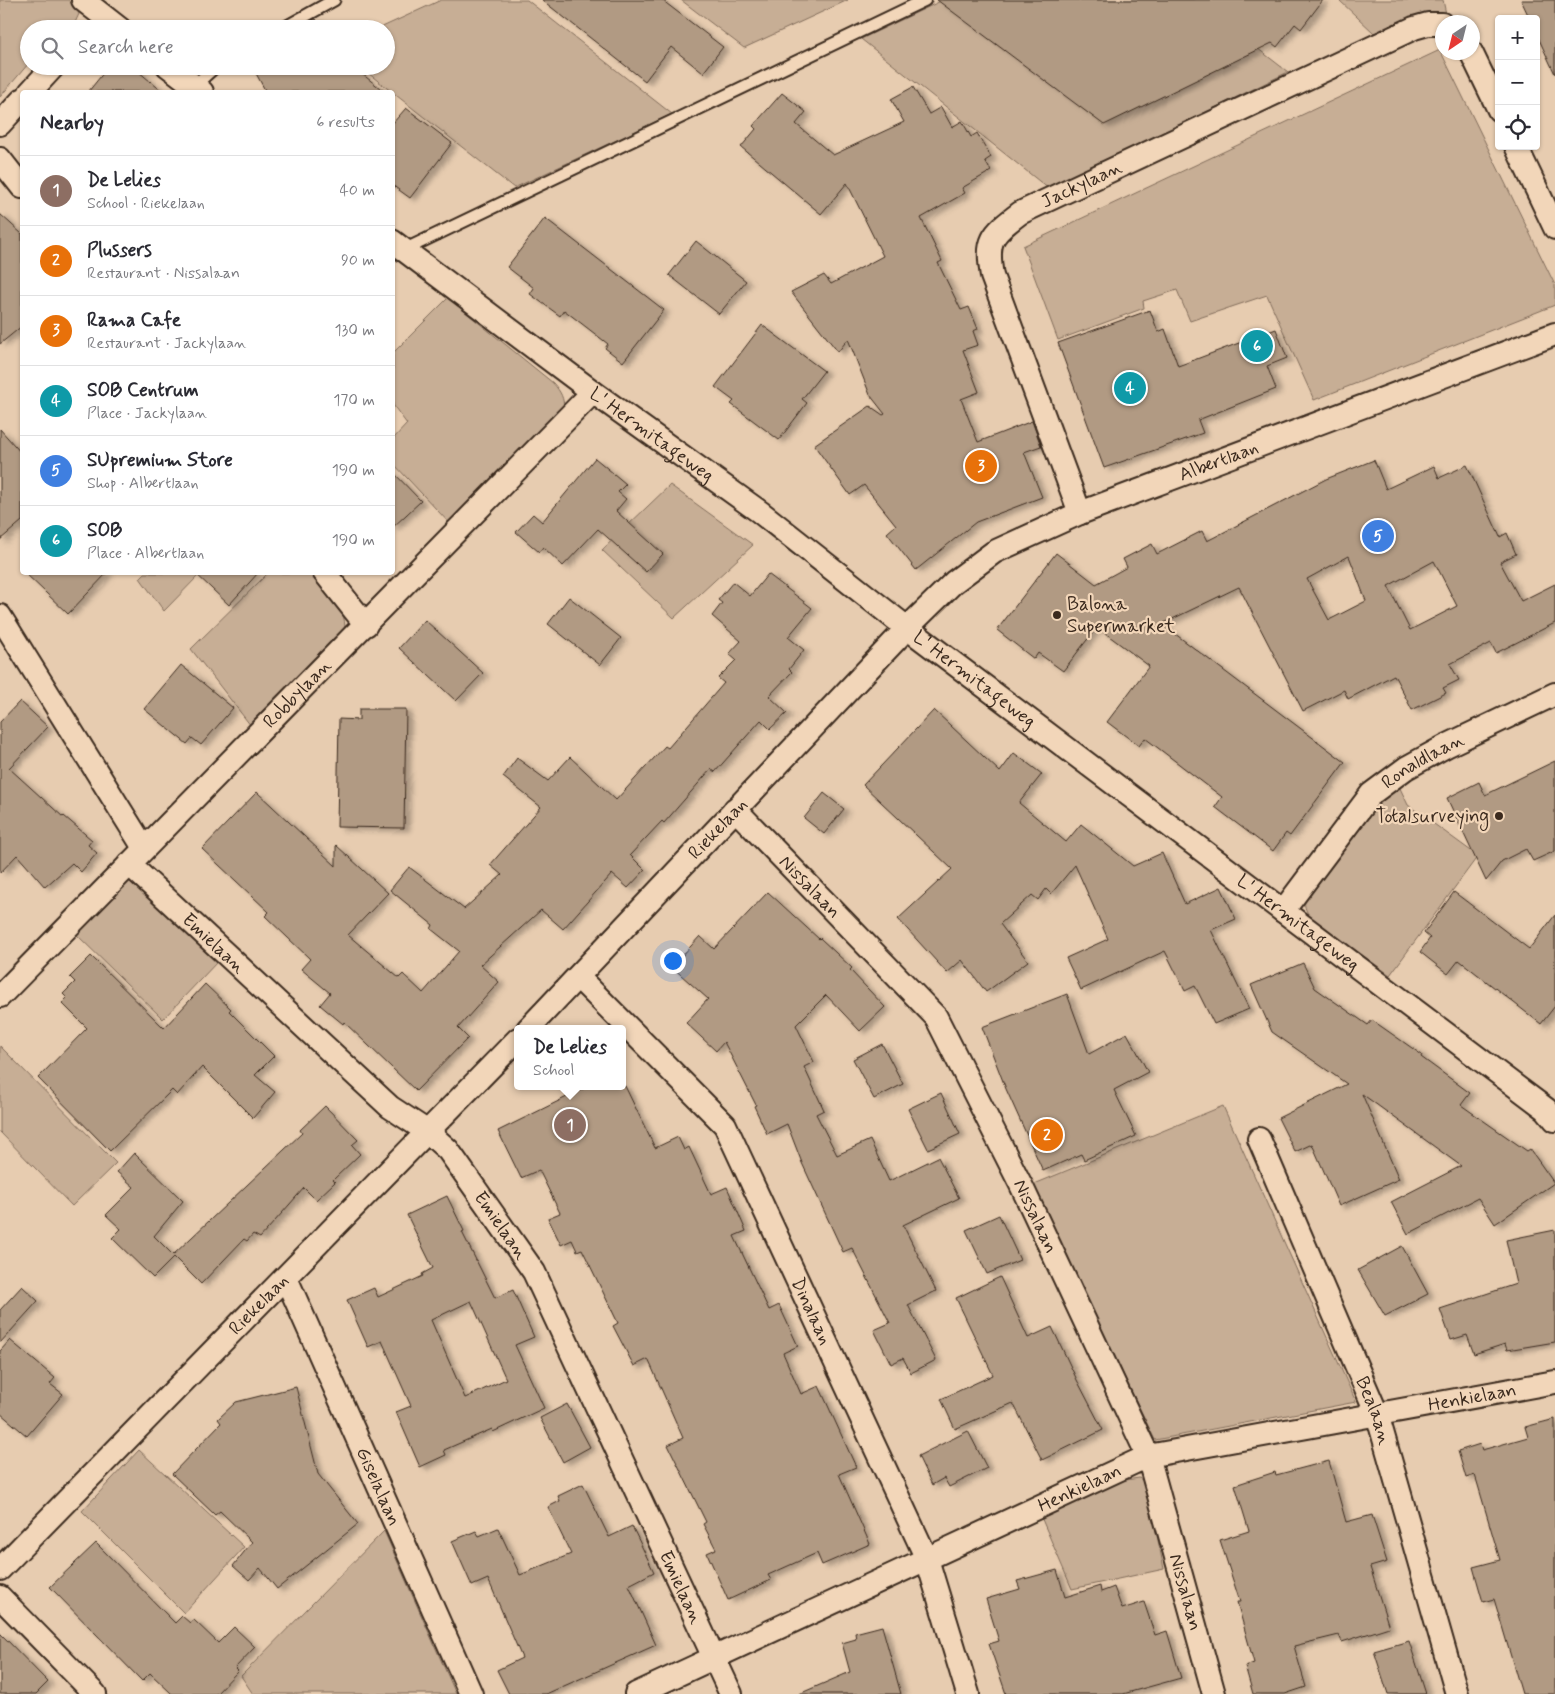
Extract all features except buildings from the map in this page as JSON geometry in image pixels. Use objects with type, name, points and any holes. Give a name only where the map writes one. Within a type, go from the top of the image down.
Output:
[{"type":"street","points":[[83,0],[94,20]]},
{"type":"street","name":"Jackylaan","points":[[1080,513],[992,276],[989,259],[991,241],[1005,225],[1020,213],[1414,28],[1435,24]]},
{"type":"street","points":[[1475,60],[1497,105]]},
{"type":"street","points":[[32,90],[46,75]]},
{"type":"street","points":[[180,75],[198,89]]},
{"type":"street","points":[[0,124],[20,102]]},
{"type":"street","points":[[1518,150],[1555,228]]},
{"type":"street","points":[[0,159],[20,184]]},
{"type":"street","name":"L' Hermitageweg","points":[[398,245],[594,392],[760,512],[907,628],[1283,911],[1552,1109]]},
{"type":"street","name":"Albertlaan","points":[[907,628],[954,582],[994,552],[1080,513],[1555,334]]},
{"type":"street","name":"Robbylaan","points":[[0,996],[136,856],[366,626],[594,392]]},
{"type":"street","points":[[326,575],[366,626]]},
{"type":"street","name":"Emielaan","points":[[0,616],[136,856],[390,1106],[428,1132],[448,1150],[534,1272],[731,1694]]},
{"type":"street","name":"Riekelaan","points":[[532,1025],[907,628]]},
{"type":"street","name":"Ronaldlaan","points":[[1283,911],[1371,794],[1406,768],[1446,746],[1555,694]]},
{"type":"street","name":"Nissalaan","points":[[735,809],[936,1017],[1021,1185],[1148,1456],[1214,1694]]},
{"type":"street","name":"Dinalaan","points":[[578,977],[626,1025]]},
{"type":"street","name":"Dinalaan","points":[[626,1025],[725,1125],[927,1559],[968,1694]]},
{"type":"street","name":"Riekelaan","points":[[0,1569],[514,1043]]},
{"type":"street","name":"Bealaan","points":[[1259,1139],[1378,1414],[1457,1694]]},
{"type":"street","name":"Giselalaan","points":[[286,1278],[471,1694]]},
{"type":"street","name":"Henkielaan","points":[[636,1694],[714,1656],[1148,1456],[1555,1382]]},
{"type":"street","points":[[0,1597],[95,1694]]},
{"type":"lane","points":[[298,20],[334,0]]},
{"type":"lane","points":[[398,245],[925,0]]},
{"type":"lane","points":[[198,89],[209,75]]},
{"type":"shaded area","points":[[0,0],[68,0],[74,5],[79,14],[76,20],[20,20],[20,74],[0,97]]},
{"type":"shaded area","points":[[441,0],[527,0],[672,114],[514,188],[395,94],[395,90],[389,90],[370,75],[395,75],[395,21]]},
{"type":"shaded area","points":[[681,0],[848,0],[744,48]]},
{"type":"shaded area","points":[[943,0],[1195,0],[1288,72],[1049,189],[861,39]]},
{"type":"shaded area","points":[[1339,0],[1443,0],[1446,14],[1431,13],[1374,33]]},
{"type":"shaded area","points":[[1435,52],[1435,60],[1445,60],[1555,285],[1555,305],[1314,400],[1267,295],[1190,321],[1177,290],[1143,301],[1144,308],[1058,340],[1023,246]]},
{"type":"shaded area","points":[[448,298],[553,383],[562,395],[564,410],[452,526],[395,465],[395,437],[407,424],[395,408],[395,351]]},
{"type":"shaded area","points":[[670,485],[753,545],[674,618],[602,550]]},
{"type":"shaded area","points":[[143,575],[199,575],[164,611],[140,578]]},
{"type":"shaded area","points":[[266,575],[315,575],[336,601],[344,618],[345,626],[343,633],[251,726],[191,649]]},
{"type":"shaded area","points":[[1399,786],[1408,805],[1478,856],[1390,975],[1311,918],[1306,910],[1305,902],[1306,895],[1374,809]]},
{"type":"shaded area","points":[[131,880],[218,961],[163,1019],[76,934]]},
{"type":"shaded area","points":[[0,1046],[116,1163],[72,1206],[0,1132]]},
{"type":"shaded area","points":[[1223,1106],[1356,1402],[1155,1440],[1032,1185]]},
{"type":"shaded area","points":[[139,1450],[244,1547],[184,1613],[82,1511]]},
{"type":"shaded area","points":[[1139,1478],[1146,1483],[1164,1569],[1072,1589],[1041,1517],[1112,1482]]},
{"type":"shaded area","points":[[384,1531],[456,1694],[253,1694],[241,1676]]},
{"type":"place","name":"SOB","points":[[1257,346]]},
{"type":"place","name":"SOB Centrum","points":[[1130,388]]},
{"type":"place","name":"Rama Cafe","points":[[981,466]]},
{"type":"place","name":"SUpremium Store","points":[[1378,536]]},
{"type":"place","name":"Balona Supermarket","points":[[1057,615]]},
{"type":"place","name":"Totalsurveying","points":[[1499,816]]},
{"type":"place","name":"De Lelies","points":[[570,1125]]},
{"type":"place","name":"Plussers","points":[[1047,1135]]}]
